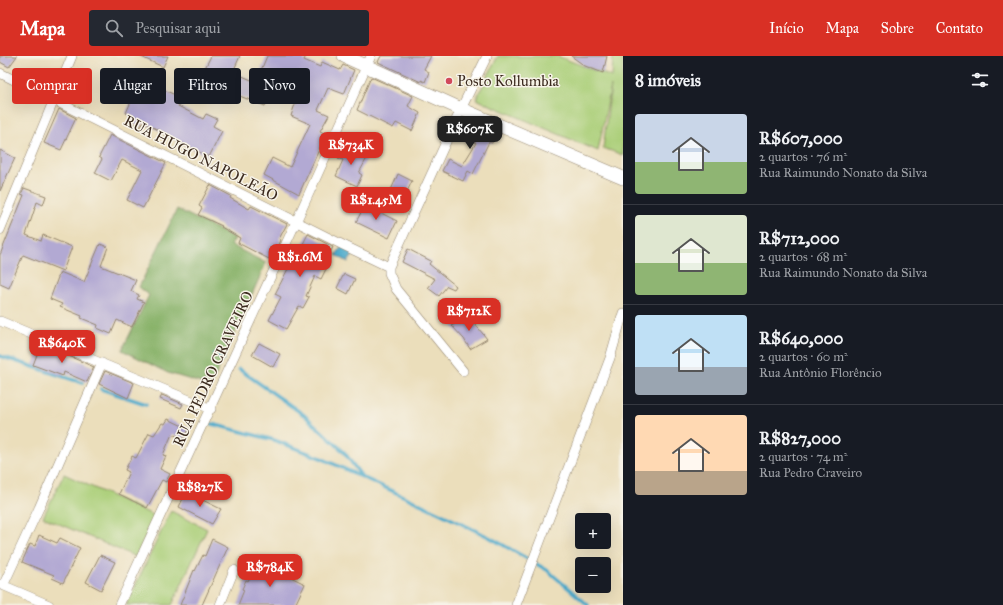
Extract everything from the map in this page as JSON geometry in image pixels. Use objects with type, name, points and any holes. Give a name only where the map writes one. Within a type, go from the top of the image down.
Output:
[{"type":"main road","points":[[344,56],[369,61],[461,109],[623,178]]},
{"type":"street","points":[[67,68],[72,56]]},
{"type":"street","points":[[464,371],[396,289],[389,273],[389,267],[461,109],[487,56]]},
{"type":"street","name":"RUA PEDRO CRAVEIRO","points":[[120,605],[369,61]]},
{"type":"street","name":"RUA HUGO NAPOLEÃO","points":[[0,73],[12,79]]},
{"type":"street","points":[[0,230],[53,104]]},
{"type":"street","name":"RUA HUGO NAPOLEÃO","points":[[63,104],[296,222],[389,267]]},
{"type":"street","points":[[516,605],[610,358],[623,313]]},
{"type":"street","points":[[0,321],[210,409]]},
{"type":"street","points":[[49,605],[1,585],[40,508],[102,363]]},
{"type":"street","points":[[220,605],[234,570]]},
{"type":"green space","points":[[498,56],[557,56],[612,77],[613,56],[623,56],[623,155],[603,148],[611,86],[598,151],[476,99]]},
{"type":"green space","points":[[177,209],[235,238],[231,245],[266,263],[211,386],[168,373],[122,350],[149,295],[139,287]]},
{"type":"green space","points":[[64,474],[155,516],[136,557],[43,517]]},
{"type":"green space","points":[[171,511],[207,529],[172,605],[126,605]]},
{"type":"water","points":[[343,245],[354,254],[348,262],[336,255]]},
{"type":"building","points":[[0,56],[17,56],[9,67],[0,62]]},
{"type":"building","points":[[139,56],[168,56],[163,67]]},
{"type":"building","points":[[211,56],[240,56],[235,68],[205,68]]},
{"type":"building","points":[[267,56],[306,56],[304,60],[320,67],[322,62],[340,70],[343,65],[354,70],[344,94],[328,88],[318,110],[329,115],[320,131],[326,134],[299,194],[264,175],[272,158],[290,167],[310,124],[291,116],[296,104],[310,104],[310,68],[262,68]]},
{"type":"building","points":[[381,56],[431,56],[424,69],[429,72],[425,82],[421,80],[421,82],[378,62]]},
{"type":"building","points":[[571,56],[607,56],[603,73],[585,66]]},
{"type":"building","points":[[241,75],[249,79],[249,100],[241,97]]},
{"type":"building","points":[[371,77],[413,96],[408,106],[420,113],[412,131],[396,123],[393,128],[357,110]]},
{"type":"building","points":[[166,91],[174,94],[174,104],[179,104],[178,106],[203,119],[206,114],[217,119],[213,126],[222,131],[209,157],[143,122],[141,127],[132,123],[134,117],[126,113],[130,104],[166,104]]},
{"type":"building","points":[[59,109],[76,118],[61,150],[44,143]]},
{"type":"building","points":[[463,119],[496,135],[492,143],[489,142],[473,174],[468,171],[463,181],[442,171],[448,159],[462,166],[476,143],[456,134]]},
{"type":"building","points":[[110,135],[166,163],[143,208],[127,200],[142,170],[122,160],[111,181],[95,173],[102,159],[99,157]]},
{"type":"building","points":[[343,147],[367,158],[359,173],[362,175],[357,186],[336,176],[343,160],[338,158]]},
{"type":"building","points":[[0,150],[15,158],[0,191]]},
{"type":"building","points":[[398,174],[412,181],[405,196],[391,190]]},
{"type":"building","points":[[210,185],[231,196],[230,198],[249,209],[251,206],[287,224],[279,239],[281,240],[275,254],[272,253],[269,259],[238,243],[240,238],[221,227],[222,226],[198,215],[202,208],[199,206]]},
{"type":"building","points":[[24,188],[46,196],[43,205],[37,202],[26,235],[41,241],[43,235],[72,247],[63,271],[23,255],[9,288],[0,284],[0,255],[24,195],[21,194]]},
{"type":"building","points":[[366,203],[380,210],[379,212],[397,221],[389,238],[356,222]]},
{"type":"building","points":[[308,234],[333,247],[325,263],[328,265],[321,279],[315,276],[306,296],[309,297],[303,308],[299,306],[286,329],[269,320],[281,297],[275,294],[291,263],[285,260],[292,245],[300,250]]},
{"type":"building","points":[[100,244],[108,247],[101,266],[136,280],[131,291],[139,295],[137,299],[144,302],[132,327],[117,320],[111,334],[97,328],[98,325],[81,318],[82,316],[60,307],[62,304],[50,299],[60,272],[84,282]]},
{"type":"building","points":[[408,249],[431,261],[429,264],[456,286],[454,289],[447,286],[439,296],[428,288],[435,279],[402,262]]},
{"type":"building","points":[[344,274],[355,279],[348,294],[337,288]]},
{"type":"building","points":[[467,314],[487,339],[470,349],[464,339],[452,326]]},
{"type":"building","points":[[259,343],[280,354],[273,367],[252,355]]},
{"type":"building","points":[[41,344],[94,367],[87,382],[64,372],[63,376],[33,365]]},
{"type":"building","points":[[105,371],[134,383],[128,398],[99,384]]},
{"type":"building","points":[[162,395],[183,404],[181,408],[160,399]]},
{"type":"building","points":[[168,419],[189,429],[184,439],[172,434],[163,455],[166,456],[160,469],[170,474],[166,482],[162,480],[147,508],[119,494],[129,472],[125,470],[132,456],[136,458],[149,433],[154,435],[162,423],[165,424]]},
{"type":"building","points":[[186,492],[221,509],[212,524],[179,507]]},
{"type":"building","points":[[39,535],[57,543],[60,538],[80,548],[63,583],[52,578],[54,575],[22,562],[30,544],[35,546]]},
{"type":"building","points":[[212,539],[228,547],[202,605],[180,605],[194,570],[195,571],[203,555],[205,556]]},
{"type":"building","points":[[100,555],[115,562],[101,590],[86,582]]},
{"type":"building","points":[[258,561],[305,584],[295,605],[238,605],[246,580],[248,581]]},
{"type":"waterway","points":[[215,354],[223,359]]},
{"type":"waterway","points":[[0,356],[83,383]]},
{"type":"waterway","points":[[239,369],[304,415],[344,452],[362,477]]},
{"type":"waterway","points":[[101,389],[146,404]]},
{"type":"waterway","points":[[212,424],[274,440],[321,458],[431,509],[489,537],[547,570],[588,605]]},
{"type":"place","name":"Posto Kollumbia","points":[[449,81]]}]
